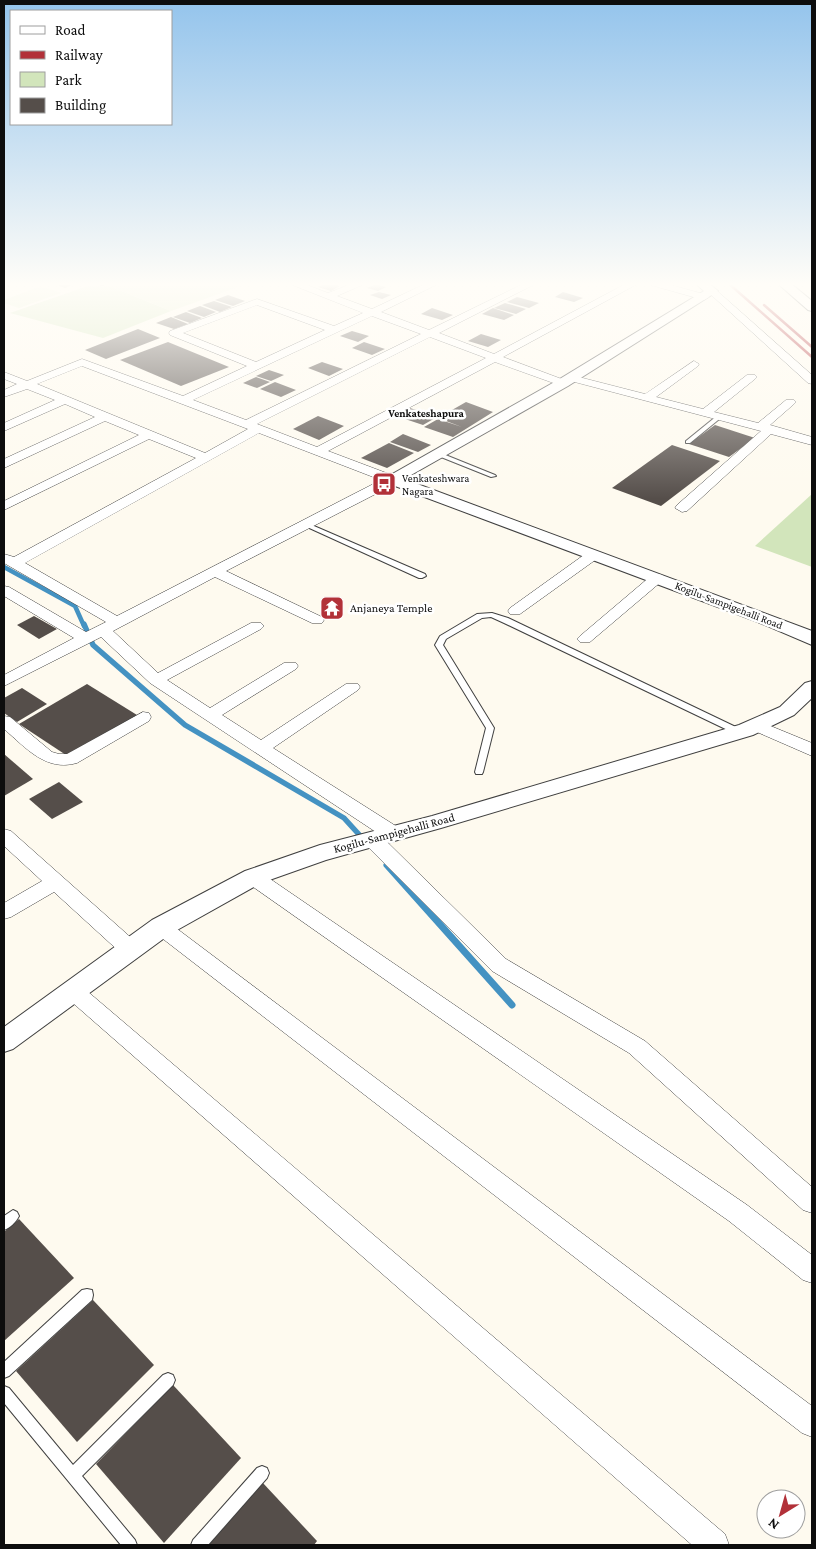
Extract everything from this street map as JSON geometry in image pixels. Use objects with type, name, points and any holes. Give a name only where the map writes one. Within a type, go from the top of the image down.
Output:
[{"type":"street","points":[[227,354],[256,366]]},
{"type":"street","points":[[182,400],[281,354]]},
{"type":"street","points":[[387,354],[252,427],[206,458],[9,560],[156,680],[261,748],[373,839],[499,965],[637,1047],[812,1202]]},
{"type":"street","points":[[485,354],[567,381],[648,397],[812,441]]},
{"type":"street","points":[[318,452],[502,354]]},
{"type":"street","points":[[4,681],[392,480],[567,381],[610,354]]},
{"type":"street","points":[[780,354],[812,381]]},
{"type":"street","points":[[4,394],[82,362],[392,480]]},
{"type":"street","points":[[648,397],[694,364]]},
{"type":"street","points":[[4,375],[206,458]]},
{"type":"street","points":[[707,412],[751,378]]},
{"type":"street","points":[[4,427],[65,400]]},
{"type":"street","points":[[682,508],[790,402]]},
{"type":"street","points":[[4,464],[106,416]]},
{"type":"street","points":[[4,506],[150,434]]},
{"type":"street","name":"Kogilu-Sampigehalli Road","points":[[392,480],[798,631],[812,639]]},
{"type":"street","points":[[515,611],[593,555]]},
{"type":"street","points":[[216,572],[317,620]]},
{"type":"street","points":[[585,639],[657,578]]},
{"type":"street","points":[[4,590],[98,633]]},
{"type":"street","points":[[156,680],[256,626]]},
{"type":"street","points":[[209,716],[290,666]]},
{"type":"street","points":[[261,748],[352,687]]},
{"type":"street","name":"Kogilu-Sampigehalli Road","points":[[4,1041],[160,927],[253,877],[320,853],[433,823],[747,729],[787,711],[812,687]]},
{"type":"street","points":[[4,721],[46,756],[58,760],[71,759],[143,717]]},
{"type":"street","points":[[747,729],[812,750]]},
{"type":"street","points":[[4,836],[130,949]]},
{"type":"street","points":[[253,877],[738,1213],[812,1272]]},
{"type":"street","points":[[4,912],[55,882]]},
{"type":"street","points":[[160,927],[812,1423]]},
{"type":"street","points":[[73,991],[714,1545]]},
{"type":"lane","points":[[688,442],[720,416]]},
{"type":"lane","points":[[438,454],[493,476]]},
{"type":"lane","points":[[307,525],[422,576]]},
{"type":"lane","points":[[480,772],[490,728],[439,645],[443,638],[480,616],[492,615],[505,620],[747,729]]},
{"type":"lane","points":[[4,1371],[87,1295]]},
{"type":"lane","points":[[72,1476],[168,1380]]},
{"type":"lane","points":[[4,1394],[130,1545]]},
{"type":"lane","points":[[198,1545],[262,1473]]},
{"type":"green space","points":[[812,494],[812,567],[755,546]]},
{"type":"building","points":[[95,354],[118,354],[106,359]]},
{"type":"building","points":[[135,354],[198,354],[229,367],[181,386],[120,360]]},
{"type":"building","points":[[322,362],[343,369],[329,376],[308,368]]},
{"type":"building","points":[[269,370],[284,375],[271,381],[256,376]]},
{"type":"building","points":[[256,377],[270,382],[257,388],[243,383]]},
{"type":"building","points":[[275,382],[296,390],[281,397],[260,389]]},
{"type":"building","points":[[466,402],[493,412],[453,437],[424,427],[438,419],[462,427],[438,418]]},
{"type":"building","points":[[410,408],[437,417],[423,425],[396,416]]},
{"type":"building","points":[[318,416],[344,426],[319,440],[293,429]]},
{"type":"building","points":[[715,425],[755,438],[729,457],[689,444]]},
{"type":"building","points":[[403,434],[431,445],[418,452],[390,442]]},
{"type":"building","points":[[389,443],[414,453],[387,468],[361,458]]},
{"type":"building","points":[[672,445],[720,461],[661,506],[612,488]]},
{"type":"building","points":[[34,616],[57,629],[39,639],[17,625]]},
{"type":"building","points":[[87,684],[137,715],[69,757],[19,724]]},
{"type":"building","points":[[22,688],[47,704],[17,722],[4,713],[4,698]]},
{"type":"building","points":[[4,754],[33,779],[4,796]]},
{"type":"building","points":[[59,782],[83,802],[52,819],[29,799]]},
{"type":"building","points":[[19,1219],[74,1278],[4,1341],[4,1232]]},
{"type":"building","points":[[93,1300],[154,1365],[77,1442],[16,1371]]},
{"type":"building","points":[[173,1385],[241,1458],[164,1543],[96,1464]]},
{"type":"building","points":[[262,1482],[317,1541],[314,1545],[207,1545]]},
{"type":"waterway","points":[[4,567],[75,606],[84,626]]},
{"type":"waterway","points":[[84,624],[93,645],[185,725],[344,818],[364,840]]},
{"type":"waterway","points":[[387,865],[512,1005]]},
{"type":"railway","points":[[809,354],[812,357]]},
{"type":"place","name":"Venkateshwara Nagara","points":[[384,484]]},
{"type":"place","name":"Anjaneya Temple","points":[[332,608]]},
{"type":"district","name":"Venkateshapura","points":[[426,413]]}]
